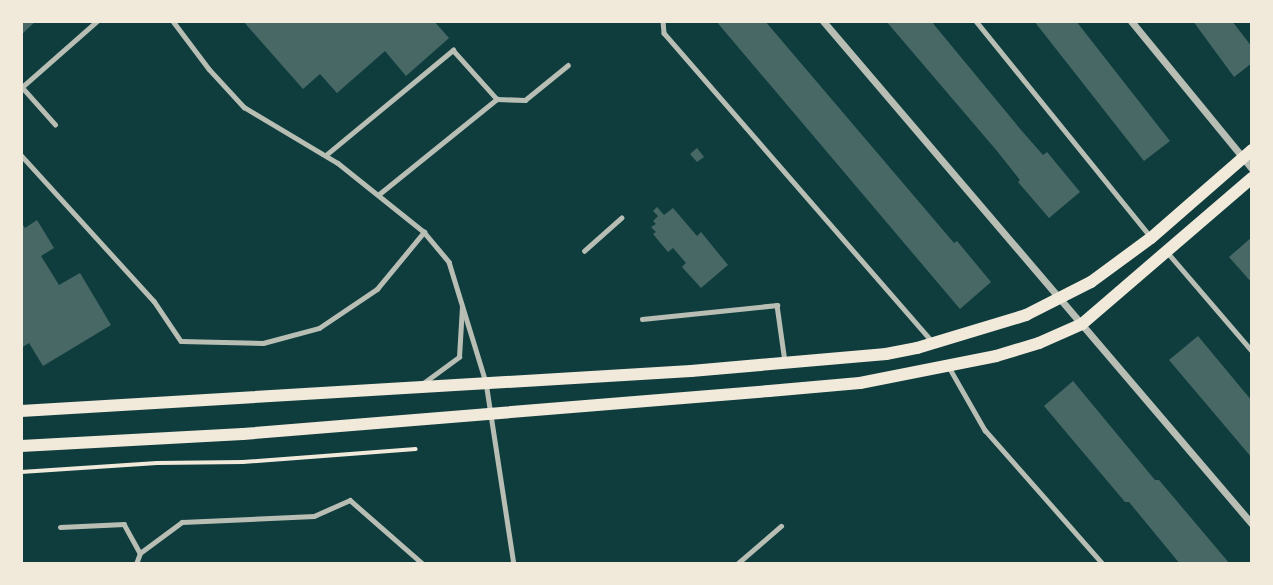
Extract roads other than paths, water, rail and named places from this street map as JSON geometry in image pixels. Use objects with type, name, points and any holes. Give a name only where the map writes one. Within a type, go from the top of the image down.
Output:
[{"type":"main road","points":[[21,411],[786,363],[918,348],[987,329],[1061,299],[1091,282],[1151,238],[1247,154]]},
{"type":"main road","points":[[21,446],[243,435],[859,383],[931,370],[1039,343],[1082,324],[1252,178]]},
{"type":"street","points":[[823,21],[1252,524]]},
{"type":"street","points":[[1132,21],[1247,154],[1252,169]]},
{"type":"lane","points":[[55,124],[22,88],[97,21]]},
{"type":"lane","points":[[173,21],[209,69],[244,107],[326,155],[425,232],[449,262],[486,382],[514,564]]},
{"type":"lane","points":[[663,21],[664,33],[934,344]]},
{"type":"lane","points":[[976,21],[1151,238]]},
{"type":"lane","points":[[326,155],[453,50],[497,99]]},
{"type":"lane","points":[[378,195],[497,99],[525,100],[568,65]]},
{"type":"lane","points":[[21,155],[154,301],[181,341],[262,343],[319,328],[377,289],[425,232]]},
{"type":"lane","points":[[584,251],[621,218]]},
{"type":"lane","points":[[1167,252],[1252,351]]},
{"type":"lane","points":[[421,385],[459,357],[463,303]]},
{"type":"lane","points":[[642,319],[777,305],[786,363]]},
{"type":"lane","points":[[949,366],[985,430],[1103,564]]},
{"type":"lane","points":[[136,564],[140,553],[182,523],[314,516],[350,500],[423,564]]},
{"type":"lane","points":[[60,527],[124,524],[140,553]]},
{"type":"lane","points":[[737,564],[781,526]]}]
